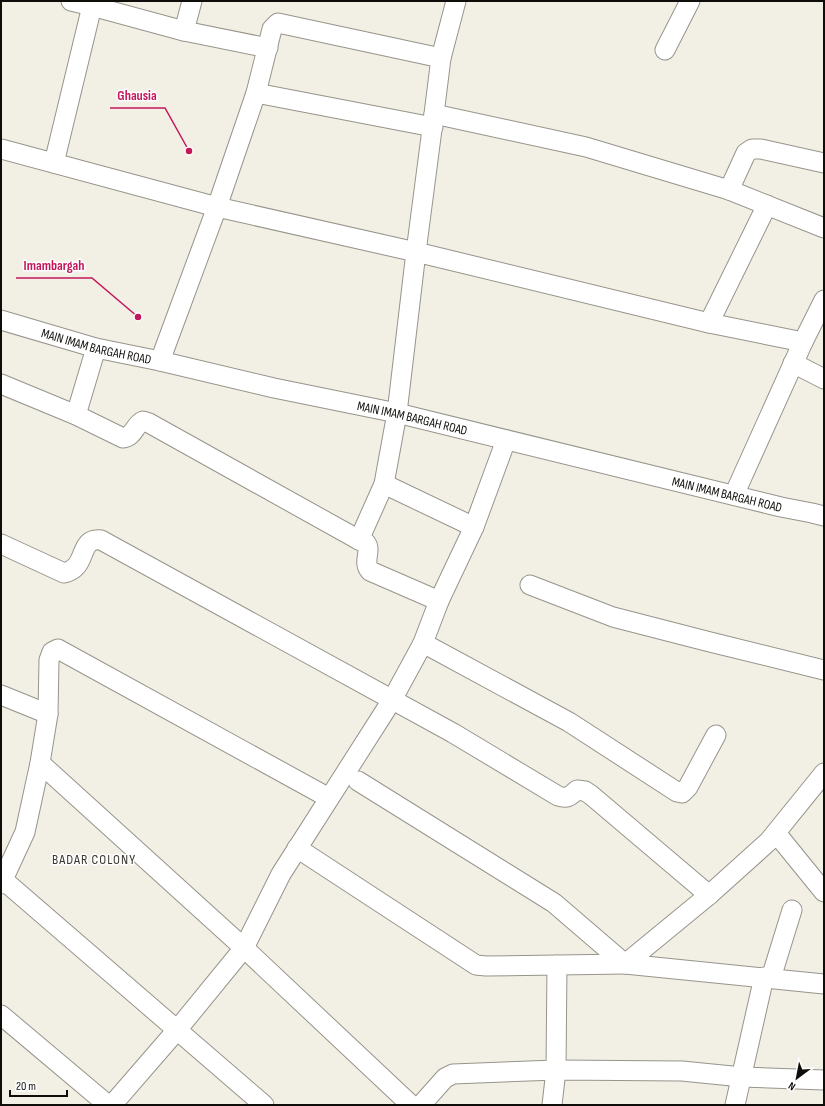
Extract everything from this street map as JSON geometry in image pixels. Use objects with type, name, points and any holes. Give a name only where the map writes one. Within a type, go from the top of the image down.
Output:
[{"type":"street","points":[[71,1],[184,31],[268,48]]},
{"type":"street","points":[[184,31],[192,1]]},
{"type":"street","points":[[359,540],[384,484],[397,414],[441,58],[456,1]]},
{"type":"street","points":[[665,50],[690,1]]},
{"type":"street","points":[[54,163],[92,6]]},
{"type":"street","points":[[160,361],[217,207],[256,93],[272,29],[278,23],[441,58]]},
{"type":"street","points":[[256,93],[586,147],[729,190],[824,228]]},
{"type":"street","points":[[729,190],[746,153],[752,149],[761,148],[824,163]]},
{"type":"street","points":[[1,149],[217,207],[416,252],[709,322],[803,342]]},
{"type":"street","points":[[709,322],[767,205]]},
{"type":"street","points":[[734,495],[793,363],[824,300]]},
{"type":"street","name":"MAIN IMAM BARGAH ROAD","points":[[1,320],[96,348],[397,414],[781,507],[824,516]]},
{"type":"street","points":[[76,415],[96,348]]},
{"type":"street","points":[[793,363],[824,379]]},
{"type":"street","points":[[1,384],[76,415],[123,438],[131,435],[139,423],[143,421],[366,543],[368,545],[366,564],[370,571],[438,601]]},
{"type":"street","points":[[112,1105],[177,1030],[244,948],[281,874],[392,700],[423,643],[438,601],[474,527],[506,440]]},
{"type":"street","points":[[384,484],[474,527]]},
{"type":"street","points":[[1,544],[64,573],[72,571],[78,565],[88,543],[94,539],[101,540],[453,733],[558,796],[564,798],[568,797],[577,790],[585,791],[591,794],[710,895]]},
{"type":"street","points":[[530,585],[613,616],[824,670]]},
{"type":"street","points":[[423,643],[569,722],[677,792],[682,793],[688,787],[716,735]]},
{"type":"street","points":[[264,1105],[2,880],[25,832],[40,763],[48,714],[49,660],[52,652],[58,649],[329,798]]},
{"type":"street","points":[[1,695],[48,714]]},
{"type":"street","points":[[40,763],[244,948],[410,1105]]},
{"type":"street","points":[[625,964],[710,895],[769,841],[824,773]]},
{"type":"street","points":[[358,781],[554,903],[625,964]]},
{"type":"street","points":[[776,833],[824,892]]},
{"type":"street","points":[[297,848],[476,965],[625,964],[824,984]]},
{"type":"street","points":[[735,1105],[768,978],[792,910]]},
{"type":"street","points":[[552,1105],[556,1070],[557,965]]},
{"type":"street","points":[[1,1015],[108,1105]]},
{"type":"street","points":[[421,1105],[445,1078],[453,1074],[556,1070],[682,1071],[742,1077],[824,1080]]},
{"type":"place","name":"Ghausia","points":[[189,151]]},
{"type":"place","name":"Imambargah","points":[[138,317]]},
{"type":"district","name":"BADAR COLONY","points":[[94,859]]}]
